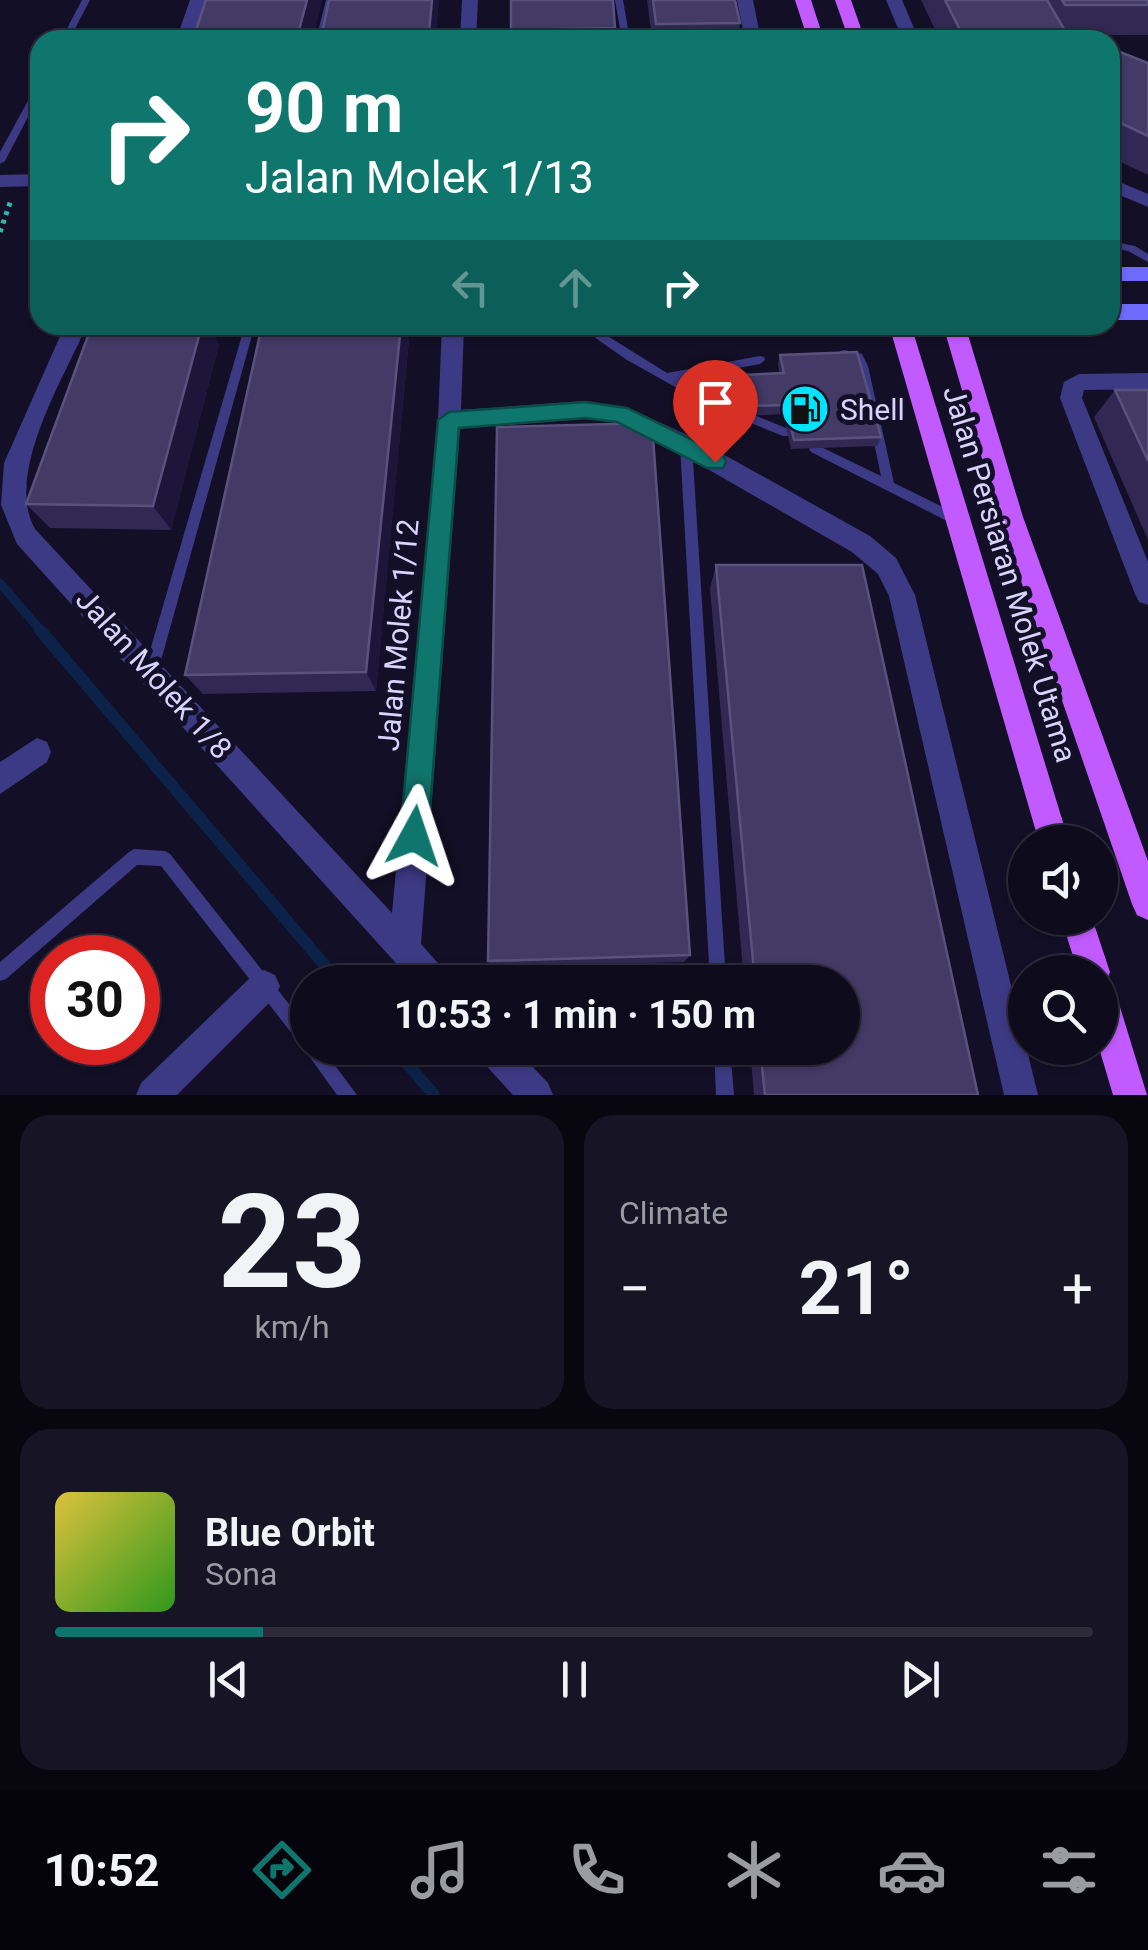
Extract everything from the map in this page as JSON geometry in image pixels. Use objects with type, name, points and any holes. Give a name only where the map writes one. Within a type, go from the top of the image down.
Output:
[{"type":"main road","points":[[803,0],[813,30]]},
{"type":"main road","points":[[843,0],[854,30]]},
{"type":"main road","points":[[1120,274],[1148,274]]},
{"type":"main road","points":[[1120,312],[1148,312]]},
{"type":"main road","name":"Jalan Persiaran Molek Utama","points":[[903,335],[1049,825]]},
{"type":"main road","name":"Jalan Persiaran Molek Utama","points":[[957,335],[1011,517],[1148,904]]},
{"type":"main road","points":[[1118,1055],[1130,1095]]},
{"type":"street","points":[[188,30],[198,0]]},
{"type":"street","points":[[468,30],[470,0]]},
{"type":"street","points":[[744,0],[751,30]]},
{"type":"street","points":[[894,0],[907,30]]},
{"type":"street","points":[[0,181],[30,180]]},
{"type":"street","points":[[1120,188],[1148,200]]},
{"type":"street","name":"Jalan Molek 1/8","points":[[72,335],[10,486],[12,508],[22,535],[151,670],[418,965]]},
{"type":"street","name":"Jalan Molek 1/12","points":[[404,950],[449,420],[453,335]]},
{"type":"street","points":[[1148,381],[1078,382],[1072,388],[1071,398],[1148,594]]},
{"type":"street","points":[[449,420],[585,410],[620,414],[686,445],[861,544],[887,566],[902,595],[1021,1095]]},
{"type":"street","points":[[0,780],[38,752]]},
{"type":"street","points":[[152,1095],[264,986]]},
{"type":"street","points":[[509,1065],[536,1095]]},
{"type":"lane","points":[[70,30],[86,0]]},
{"type":"lane","points":[[322,30],[330,0]]},
{"type":"lane","points":[[619,0],[624,30]]},
{"type":"lane","points":[[0,160],[30,104]]},
{"type":"lane","points":[[1120,246],[1148,259]]},
{"type":"lane","points":[[151,670],[247,335]]},
{"type":"lane","points":[[596,335],[667,377],[787,434]]},
{"type":"lane","points":[[833,354],[847,354],[860,360],[889,486]]},
{"type":"lane","points":[[667,377],[760,360]]},
{"type":"lane","points":[[686,445],[717,965]]},
{"type":"lane","points":[[815,448],[955,520]]},
{"type":"lane","points":[[0,973],[134,857],[165,860],[290,1019]]},
{"type":"lane","points":[[325,1065],[348,1095]]},
{"type":"lane","points":[[723,1065],[725,1095]]},
{"type":"path","points":[[0,198],[12,197],[0,232]]},
{"type":"building","points":[[206,0],[307,0],[299,30],[196,30]]},
{"type":"building","points":[[329,0],[432,0],[429,30],[323,30]]},
{"type":"building","points":[[511,0],[613,0],[615,28],[511,30]]},
{"type":"building","points":[[653,0],[735,0],[740,23],[656,24]]},
{"type":"building","points":[[945,0],[1047,0],[1066,30],[960,30]]},
{"type":"building","points":[[1062,0],[1148,0],[1148,5],[1065,5]]},
{"type":"building","points":[[1120,52],[1148,63],[1148,136],[1120,123]]},
{"type":"building","points":[[88,335],[199,335],[153,506],[26,504]]},
{"type":"building","points":[[260,335],[400,335],[366,672],[185,675]]},
{"type":"building","name":"Shell","points":[[857,352],[881,437],[794,440],[786,405],[748,406],[742,375],[784,373],[780,355]]},
{"type":"building","points":[[1115,390],[1148,390],[1148,461]]},
{"type":"building","points":[[652,423],[690,955],[488,961],[497,427]]},
{"type":"building","points":[[716,565],[862,565],[978,1095],[765,1095],[762,1065],[860,1065],[860,965],[753,965]]},
{"type":"waterway","points":[[0,583],[42,632]]},
{"type":"waterway","points":[[40,630],[325,965]]},
{"type":"waterway","points":[[408,1065],[434,1095]]},
{"type":"place","name":"Shell","points":[[805,409]]},
{"type":"route","points":[[414,836],[449,420],[585,410],[620,414],[715,462]]}]
